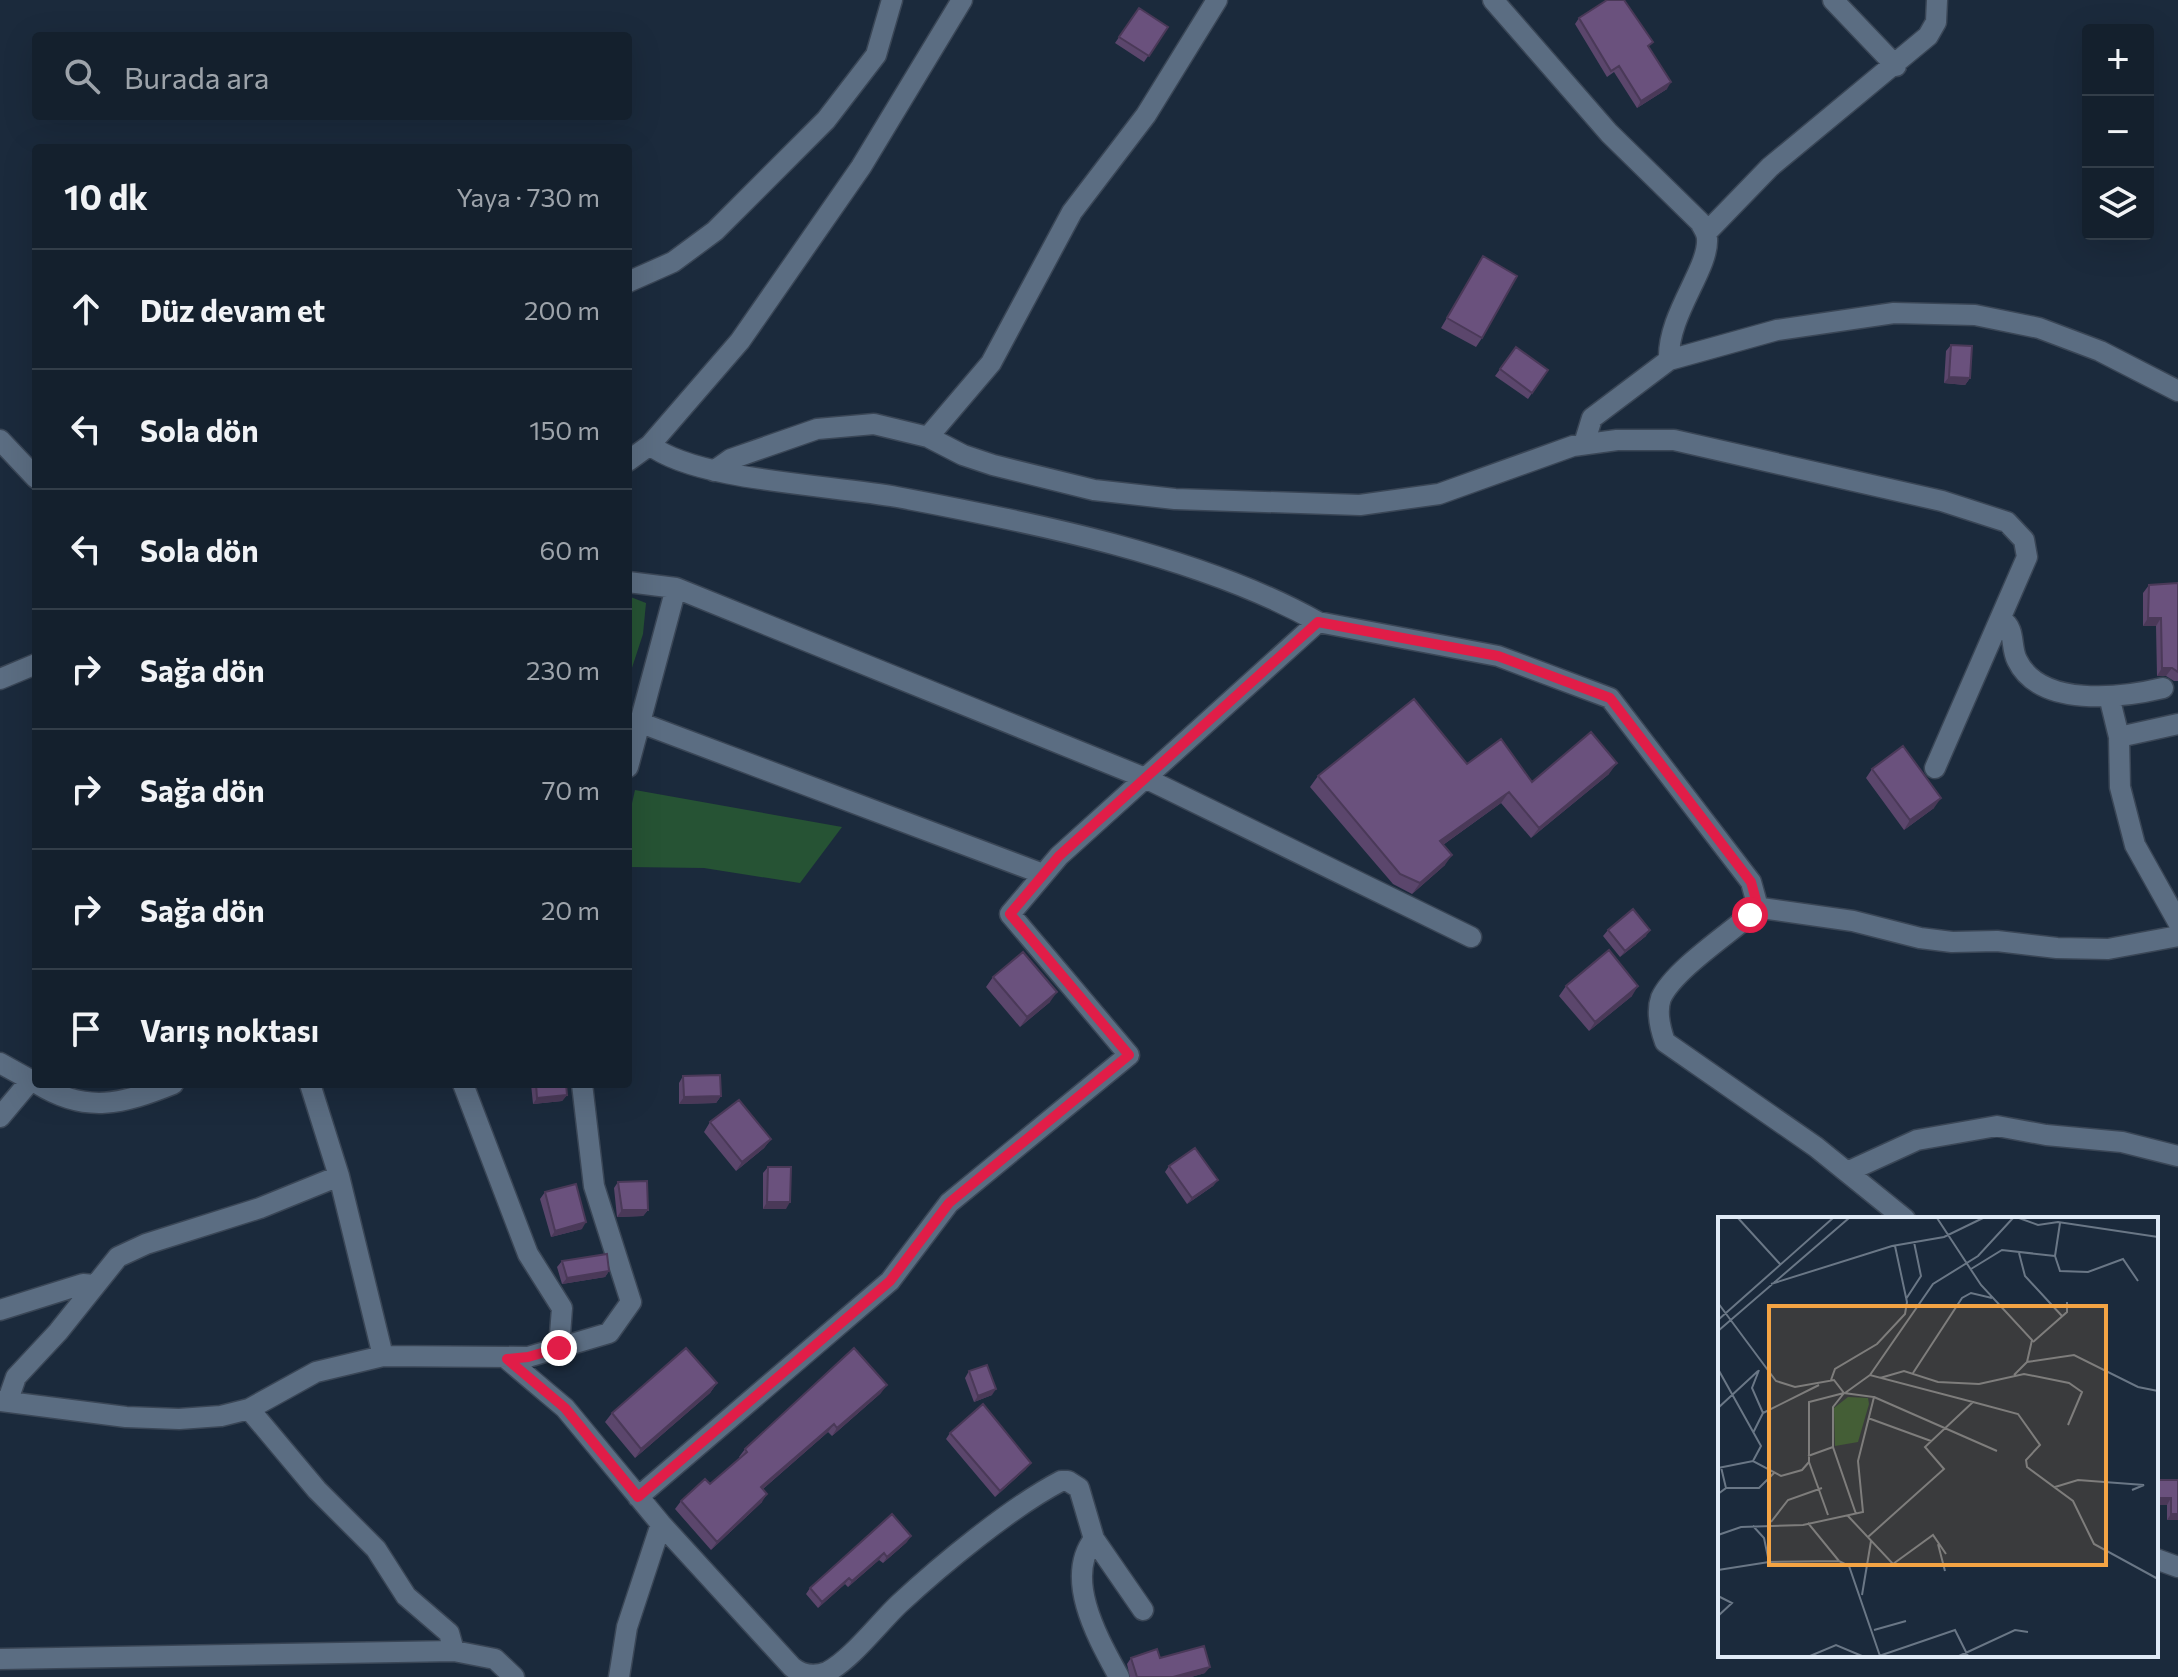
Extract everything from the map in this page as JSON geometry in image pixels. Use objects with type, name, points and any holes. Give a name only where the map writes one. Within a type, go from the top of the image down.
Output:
[{"type":"street","points":[[632,280],[673,262],[715,231],[826,120],[876,55],[887,27],[892,0]]},
{"type":"street","points":[[632,458],[650,445],[757,316],[861,167],[962,0]]},
{"type":"street","points":[[928,437],[991,363],[1072,212],[1163,90],[1217,0]]},
{"type":"street","points":[[1493,0],[1609,133],[1700,222],[1706,233],[1708,243],[1671,332],[1669,360]]},
{"type":"street","points":[[1833,0],[1896,66]]},
{"type":"street","points":[[1706,233],[1780,159],[1896,66],[1933,30],[1938,14],[1937,0]]},
{"type":"street","points":[[1584,444],[1592,418],[1669,360],[1741,339],[1822,322],[1894,313],[1948,313],[2007,321],[2070,339],[2178,391]]},
{"type":"street","points":[[714,471],[731,459],[836,425],[874,424],[928,437],[993,465],[1094,490],[1175,499],[1333,505],[1388,503],[1439,494],[1551,452],[1584,444],[1646,439],[1703,445],[1942,501],[2007,522],[2024,540],[2027,557],[1935,768]]},
{"type":"street","points":[[0,440],[32,474]]},
{"type":"street","points":[[650,445],[667,458],[714,471],[897,497],[1105,543],[1180,564],[1278,599],[1318,622],[1498,656],[1610,698],[1751,882],[1754,907],[1750,915],[1672,983],[1661,999],[1661,1029],[1673,1050],[1847,1172],[1903,1217]]},
{"type":"street","points":[[632,582],[676,588],[1145,778],[1471,937]]},
{"type":"street","points":[[632,753],[676,588]]},
{"type":"street","points":[[2002,620],[2011,629],[2013,648],[2021,666],[2037,682],[2075,693],[2109,696],[2163,688]]},
{"type":"street","points":[[638,1497],[890,1281],[949,1203],[1129,1055],[1010,914],[1043,874],[1318,622]]},
{"type":"street","points":[[0,679],[32,666]]},
{"type":"street","points":[[2109,696],[2119,737],[2120,787],[2135,845],[2178,922]]},
{"type":"street","points":[[641,723],[1043,874]]},
{"type":"street","points":[[2119,737],[2178,724]]},
{"type":"street","points":[[1754,907],[1853,921],[1920,938],[1952,942],[1997,941],[2057,948],[2108,949],[2139,946],[2178,936]]},
{"type":"street","points":[[0,1063],[32,1080]]},
{"type":"street","points":[[0,1117],[32,1085]]},
{"type":"street","points":[[46,1088],[73,1102],[101,1104],[141,1097],[163,1088]]},
{"type":"street","points":[[311,1088],[339,1176],[383,1356]]},
{"type":"street","points":[[465,1088],[528,1254],[562,1308],[559,1348]]},
{"type":"street","points":[[339,1176],[260,1208],[146,1244],[118,1257],[58,1332],[16,1377],[4,1400],[126,1417],[179,1419],[221,1416],[249,1409],[316,1372],[383,1356],[528,1357],[609,1333],[631,1302],[594,1186],[582,1088]]},
{"type":"street","points":[[1847,1172],[1917,1140],[1997,1126],[2046,1135],[2122,1142],[2178,1156]]},
{"type":"street","points":[[0,1310],[83,1284],[94,1285]]},
{"type":"street","points":[[507,1359],[565,1408],[661,1524],[792,1667],[809,1676],[835,1666],[936,1573],[1061,1481],[1068,1481],[1079,1488],[1094,1539],[1143,1610]]},
{"type":"street","points":[[249,1409],[317,1490],[376,1549],[406,1596],[449,1633],[454,1651]]},
{"type":"street","points":[[619,1677],[627,1627],[661,1524]]},
{"type":"street","points":[[1094,1539],[1086,1549],[1082,1571],[1088,1611],[1119,1677]]},
{"type":"street","points":[[2158,1560],[2178,1567]]},
{"type":"street","points":[[0,1659],[454,1651],[495,1659],[514,1677]]},
{"type":"green space","points":[[632,598],[646,603],[643,634],[632,668]]},
{"type":"green space","points":[[635,790],[842,827],[800,883],[704,868],[632,867],[632,803]]},
{"type":"building","points":[[1607,0],[1624,0],[1653,42],[1648,46],[1671,82],[1641,101],[1619,66],[1611,71],[1579,18]]},
{"type":"building","points":[[1139,8],[1168,27],[1149,56],[1119,37]]},
{"type":"building","points":[[1483,256],[1517,276],[1482,338],[1447,318]]},
{"type":"building","points":[[1951,345],[1972,346],[1970,378],[1949,377]]},
{"type":"building","points":[[1516,347],[1548,370],[1532,393],[1500,369]]},
{"type":"building","points":[[2178,583],[2178,672],[2172,668],[2162,668],[2161,618],[2148,618],[2149,585]]},
{"type":"building","points":[[1414,699],[1467,764],[1501,739],[1532,782],[1591,732],[1617,763],[1539,828],[1509,792],[1440,841],[1452,855],[1420,883],[1400,874],[1318,776]]},
{"type":"building","points":[[1903,746],[1941,798],[1910,820],[1872,769]]},
{"type":"building","points":[[1633,909],[1650,930],[1625,951],[1608,930]]},
{"type":"building","points":[[1609,950],[1638,986],[1595,1022],[1566,986]]},
{"type":"building","points":[[1023,952],[1057,992],[1027,1017],[993,977]]},
{"type":"building","points":[[720,1075],[721,1096],[684,1097],[683,1076]]},
{"type":"building","points":[[536,1088],[566,1088],[567,1095],[537,1098]]},
{"type":"building","points":[[739,1100],[771,1139],[742,1162],[710,1122]]},
{"type":"building","points":[[1195,1148],[1218,1180],[1192,1198],[1169,1166]]},
{"type":"building","points":[[768,1167],[791,1167],[790,1202],[767,1202]]},
{"type":"building","points":[[647,1181],[648,1210],[622,1210],[618,1182]]},
{"type":"building","points":[[576,1184],[586,1222],[555,1231],[545,1192]]},
{"type":"building","points":[[607,1254],[609,1271],[567,1278],[562,1261]]},
{"type":"building","points":[[686,1348],[717,1383],[641,1449],[612,1413]]},
{"type":"building","points":[[854,1348],[887,1385],[837,1428],[834,1424],[761,1487],[767,1494],[717,1542],[681,1501],[705,1479],[710,1484],[747,1452],[745,1449]]},
{"type":"building","points":[[987,1365],[996,1389],[978,1396],[969,1371]]},
{"type":"building","points":[[983,1404],[1031,1463],[1000,1491],[950,1433]]},
{"type":"building","points":[[2158,1480],[2178,1480],[2178,1514],[2171,1514],[2171,1498],[2158,1498]]},
{"type":"building","points":[[892,1514],[911,1536],[887,1557],[884,1553],[852,1581],[849,1578],[822,1602],[810,1588]]},
{"type":"building","points":[[1204,1646],[1210,1667],[1173,1677],[1137,1677],[1131,1658],[1157,1649],[1160,1658]]},
{"type":"route","points":[[559,1348],[507,1359],[565,1408],[638,1497],[890,1281],[949,1203],[1129,1055],[1010,914],[1059,856],[1318,622],[1498,656],[1610,698],[1751,882],[1756,900],[1750,915]]}]
